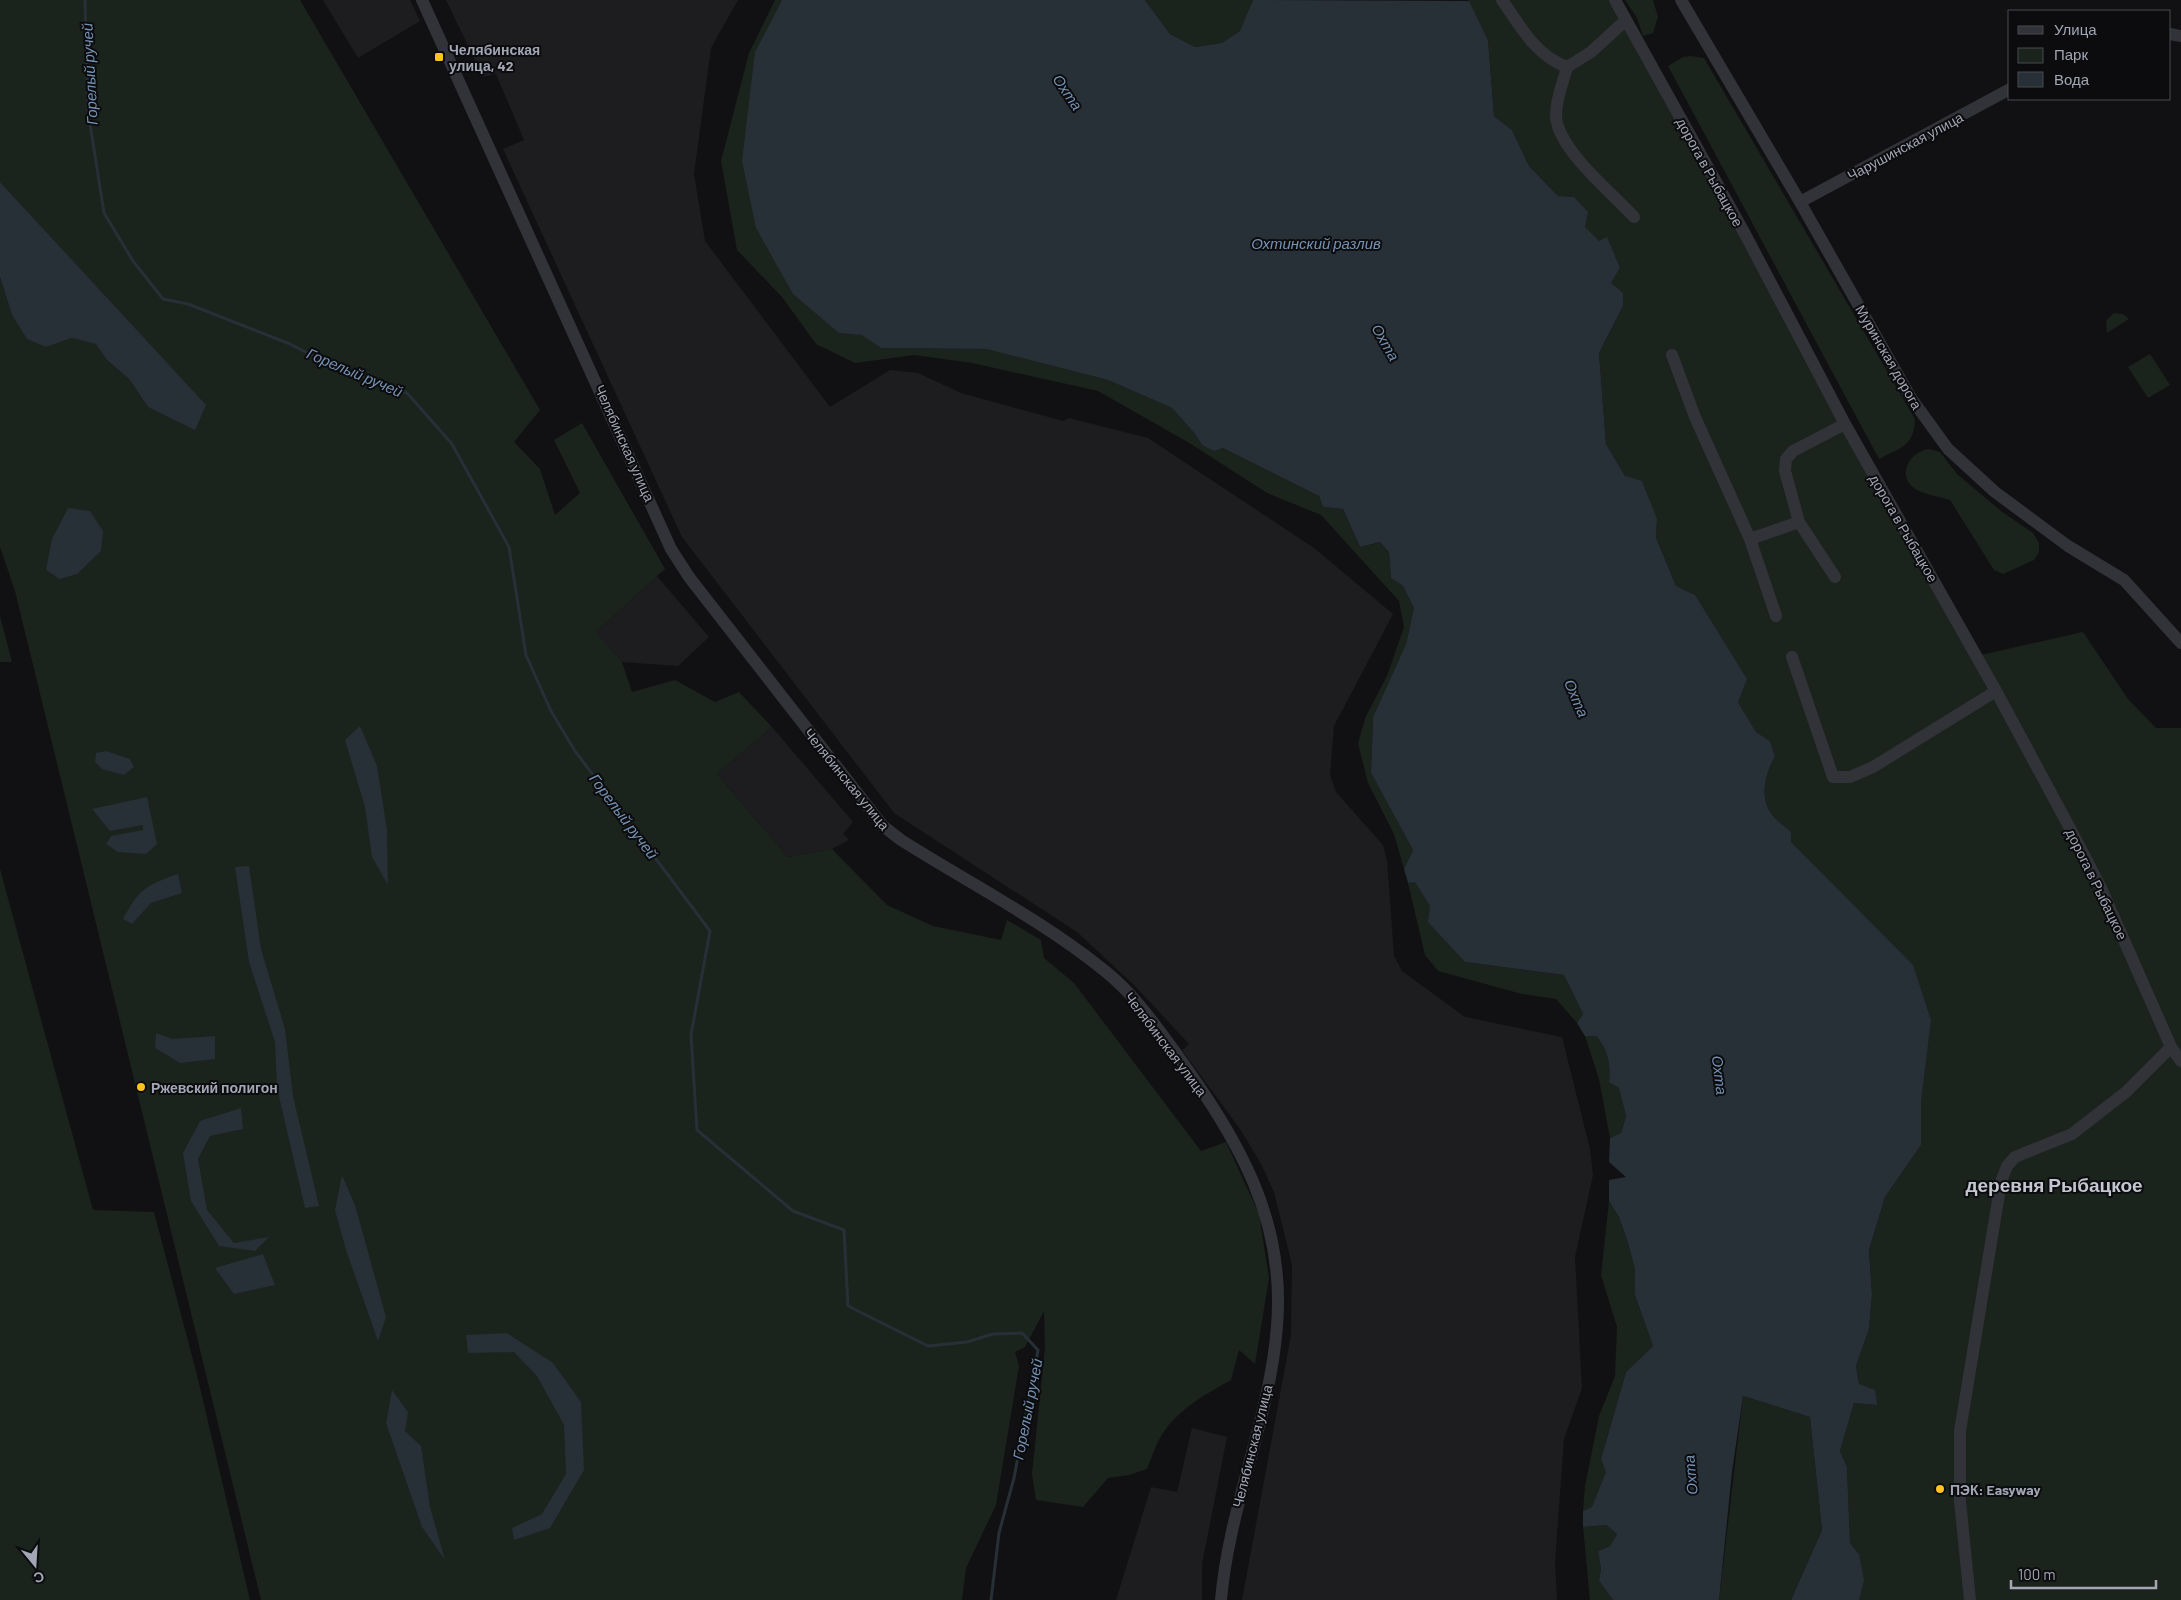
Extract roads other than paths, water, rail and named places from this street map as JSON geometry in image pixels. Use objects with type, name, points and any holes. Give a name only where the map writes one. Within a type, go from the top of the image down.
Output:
[{"type":"street","name":"Челябинская улица","points":[[422,0],[671,549],[689,577],[883,826],[901,840],[1065,941],[1105,971],[1132,996],[1196,1082],[1230,1136],[1249,1171],[1269,1221],[1275,1250],[1278,1323],[1272,1368],[1229,1537],[1221,1600]]},
{"type":"street","points":[[1502,0],[1533,44],[1557,63],[1567,67]]},
{"type":"street","name":"дорога в Рыбацкое","points":[[1615,0],[1745,234],[1845,424],[1996,691],[2101,888],[2171,1047],[2181,1061]]},
{"type":"street","name":"Муринская дорога","points":[[1681,0],[1800,202],[1911,398],[1948,449],[1995,492],[2068,546],[2124,580],[2181,643]]},
{"type":"street","points":[[1626,20],[1590,52],[1567,67],[1556,113],[1559,129],[1586,171],[1606,187],[1634,217]]},
{"type":"street","name":"Чарушинская улица","points":[[1800,202],[2008,91]]},
{"type":"street","points":[[1672,355],[1695,416],[1750,539],[1776,616]]},
{"type":"street","points":[[1835,576],[1799,522],[1785,471],[1786,459],[1793,452],[1845,424]]},
{"type":"street","points":[[1750,539],[1799,522]]},
{"type":"street","points":[[1792,657],[1833,777],[1850,777],[1873,767],[1996,691]]},
{"type":"street","points":[[1970,1600],[1960,1501],[1960,1431],[2001,1182],[2007,1166],[2015,1157],[2072,1134],[2126,1092],[2171,1047]]},
{"type":"water","name":"Охтинский разлив","points":[[782,0],[1145,0],[1170,34],[1195,47],[1222,43],[1240,31],[1253,0],[1469,1],[1488,40],[1494,116],[1512,130],[1529,166],[1558,196],[1574,197],[1588,212],[1585,227],[1599,241],[1607,237],[1620,268],[1611,283],[1623,293],[1623,306],[1599,353],[1606,444],[1625,476],[1642,481],[1657,519],[1656,537],[1676,586],[1695,595],[1747,679],[1738,702],[1756,732],[1770,741],[1775,756],[1765,784],[1767,806],[1775,818],[1791,832],[1791,842],[1913,965],[1931,1020],[1921,1101],[1921,1145],[1885,1197],[1869,1250],[1872,1294],[1869,1329],[1856,1366],[1859,1384],[1875,1390],[1877,1405],[1854,1403],[1840,1451],[1847,1467],[1850,1543],[1859,1554],[1864,1580],[1859,1600],[1791,1600],[1822,1530],[1810,1417],[1743,1396],[1732,1472],[1719,1600],[1613,1600],[1599,1581],[1601,1569],[1598,1551],[1610,1546],[1617,1534],[1606,1525],[1583,1527],[1583,1511],[1592,1507],[1606,1472],[1601,1459],[1626,1372],[1653,1346],[1635,1295],[1635,1269],[1628,1243],[1619,1217],[1609,1201],[1609,1180],[1626,1177],[1609,1162],[1610,1138],[1621,1133],[1626,1116],[1619,1088],[1609,1082],[1610,1069],[1606,1052],[1596,1036],[1585,1036],[1577,1023],[1583,1014],[1564,975],[1465,962],[1428,922],[1430,906],[1415,882],[1408,883],[1404,869],[1413,850],[1371,773],[1373,717],[1406,644],[1414,608],[1403,586],[1391,578],[1389,552],[1380,542],[1360,547],[1343,509],[1323,507],[1319,496],[1223,448],[1214,451],[1202,445],[1172,408],[1108,380],[986,349],[881,348],[862,335],[839,333],[793,294],[756,228],[742,161],[755,52]]},
{"type":"water","points":[[0,182],[206,405],[195,430],[148,407],[129,379],[107,360],[96,344],[72,338],[46,347],[27,339],[12,315],[0,277]]},
{"type":"water","points":[[68,508],[90,511],[103,531],[101,551],[77,574],[60,579],[46,570],[52,539]]},
{"type":"water","points":[[360,726],[377,766],[387,830],[388,885],[372,857],[365,807],[345,740]]},
{"type":"water","points":[[106,751],[130,759],[134,767],[124,775],[102,769],[95,762],[96,753]]},
{"type":"water","points":[[147,797],[157,844],[146,854],[118,852],[106,844],[111,836],[143,830],[143,825],[110,831],[92,809]]},
{"type":"water","points":[[249,866],[261,949],[285,1029],[293,1096],[319,1206],[305,1208],[277,1088],[275,1042],[249,962],[235,867]]},
{"type":"water","points":[[178,874],[182,893],[151,903],[132,924],[123,919],[144,889],[158,881]]},
{"type":"water","points":[[156,1033],[172,1039],[215,1036],[215,1059],[180,1063],[155,1048]]},
{"type":"water","points":[[241,1108],[243,1129],[210,1136],[198,1159],[207,1210],[234,1243],[269,1237],[255,1251],[219,1246],[191,1201],[183,1153],[200,1121]]},
{"type":"water","points":[[342,1175],[355,1205],[386,1317],[378,1341],[346,1250],[335,1210]]},
{"type":"water","points":[[263,1254],[275,1285],[234,1294],[215,1268]]},
{"type":"water","points":[[507,1333],[553,1363],[581,1402],[584,1470],[550,1528],[514,1540],[512,1528],[542,1514],[566,1474],[564,1425],[537,1376],[514,1352],[468,1353],[466,1335]]},
{"type":"water","points":[[392,1390],[408,1412],[405,1431],[421,1446],[430,1507],[445,1560],[422,1527],[386,1423]]},
{"type":"waterway","name":"Горелый ручей","points":[[85,0],[88,111],[104,213],[133,261],[163,299],[188,304],[290,344],[330,365],[407,393],[452,444],[509,547],[526,655],[551,711],[575,751],[710,931],[691,1035],[697,1130],[793,1211],[844,1230],[848,1306],[928,1346],[967,1342],[993,1334],[1022,1333],[1038,1350],[1014,1478],[999,1533],[991,1600]]},
{"type":"place","name":"Челябинская улица, 42","points":[[439,57]]},
{"type":"place","name":"Ржевский полигон","points":[[141,1087]]},
{"type":"place","name":"ПЭК: Easyway","points":[[1940,1489]]},
{"type":"district","name":"деревня Рыбацкое","points":[[2054,1184]]},
{"type":"water label","name":"Охта","points":[[1068,92]]},
{"type":"water label","name":"Охта","points":[[1386,342]]},
{"type":"water label","name":"Охта","points":[[1577,698]]},
{"type":"water label","name":"Охта","points":[[1720,1075]]},
{"type":"water label","name":"Охта","points":[[1690,1475]]}]
